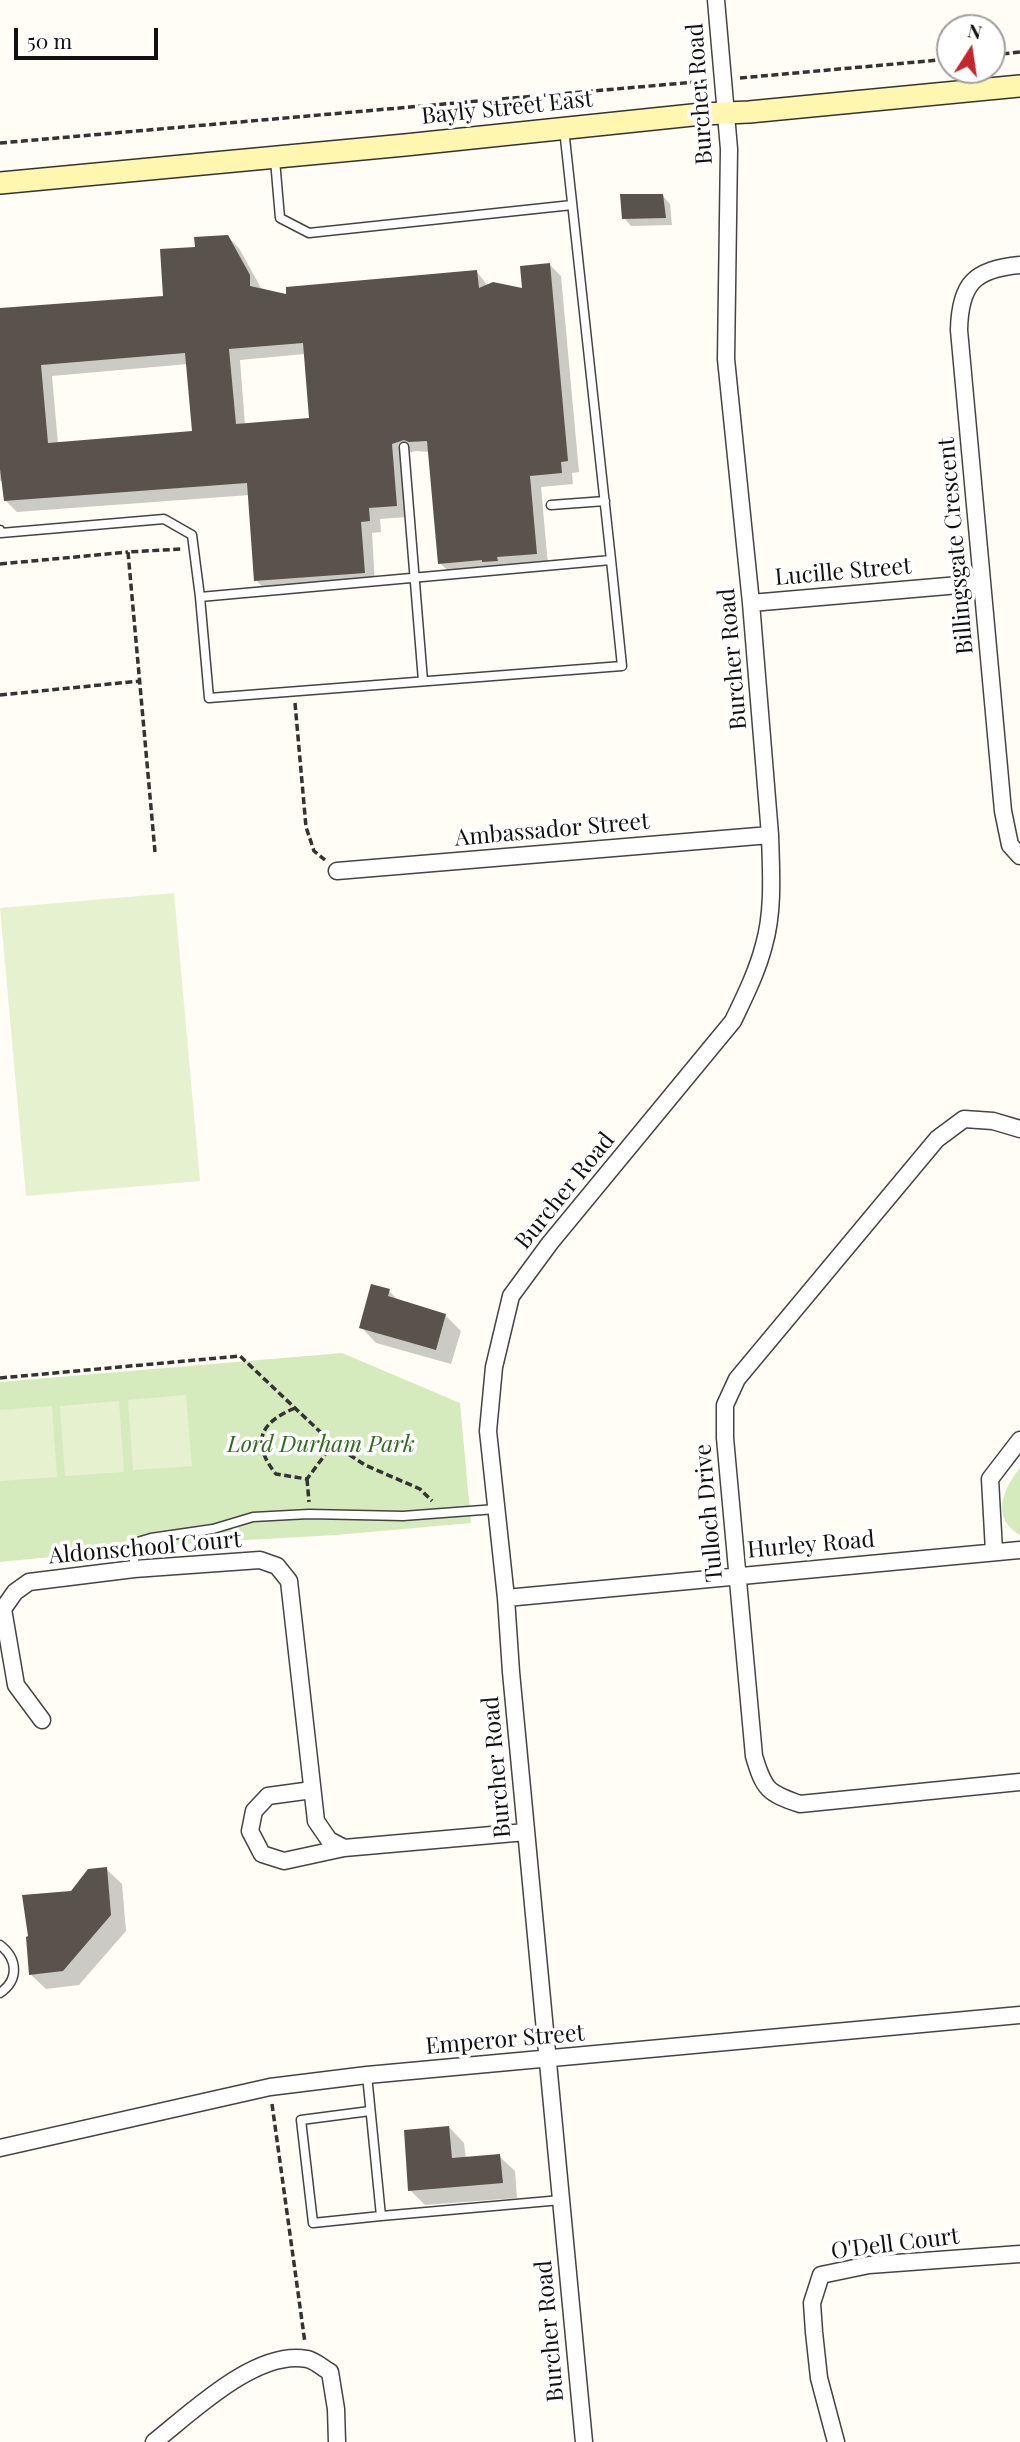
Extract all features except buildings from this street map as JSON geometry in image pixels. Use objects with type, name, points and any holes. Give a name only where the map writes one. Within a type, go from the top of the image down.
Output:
[{"type":"main road","name":"Bayly Street East","points":[[0,183],[1020,86]]},
{"type":"street","name":"Burcher Road","points":[[584,2442],[506,1598],[488,1431],[494,1367],[512,1296],[550,1243],[733,1021],[752,982],[765,942],[771,874],[770,835],[751,603],[726,359],[729,149],[716,0]]},
{"type":"street","name":"Billingsgate Crescent","points":[[1020,265],[1004,266],[983,273],[969,286],[960,306],[959,330],[1005,828],[1010,845],[1020,856]]},
{"type":"street","name":"Lucille Street","points":[[751,603],[982,583]]},
{"type":"street","name":"Ambassador Street","points":[[337,871],[770,835]]},
{"type":"street","name":"Tulloch Drive","points":[[1020,1129],[993,1121],[964,1119],[937,1139],[737,1379],[725,1405],[725,1438],[754,1756],[759,1775],[773,1794],[800,1804],[1020,1783]]},
{"type":"street","points":[[995,1551],[990,1479],[1020,1440]]},
{"type":"street","name":"Hurley Road","points":[[506,1598],[1020,1549]]},
{"type":"street","name":"Aldonschool Court","points":[[42,1720],[16,1685],[3,1609],[15,1592],[29,1582],[134,1569],[260,1560],[277,1566],[289,1581],[316,1821],[329,1840],[344,1848]]},
{"type":"street","points":[[312,1790],[268,1796],[254,1811],[250,1831],[262,1854],[284,1861],[344,1848],[526,1832]]},
{"type":"street","name":"Emperor Street","points":[[0,2148],[270,2087],[548,2058],[1020,2015]]},
{"type":"street","name":"O'Dell Court","points":[[836,2442],[818,2378],[812,2303],[821,2275],[869,2265],[1020,2254]]},
{"type":"street","points":[[154,2442],[240,2375],[276,2360],[307,2359],[330,2372],[337,2442]]},
{"type":"lane","points":[[0,530],[1,533],[164,519],[192,535],[209,698],[622,666],[564,129]]},
{"type":"lane","points":[[274,157],[280,218],[309,233],[572,205]]},
{"type":"lane","points":[[404,447],[424,681]]},
{"type":"lane","points":[[551,505],[605,500]]},
{"type":"lane","points":[[200,597],[611,560]]},
{"type":"lane","points":[[134,1569],[134,1543],[213,1529],[253,1517],[309,1514],[403,1516],[496,1509]]},
{"type":"lane","points":[[0,1945],[13,1959],[14,1974],[8,1987],[0,1993]]},
{"type":"lane","points":[[367,2076],[380,2216]]},
{"type":"lane","points":[[370,2111],[301,2120],[313,2223],[561,2200]]},
{"type":"path","points":[[0,143],[936,60]]},
{"type":"path","points":[[0,564],[181,548],[182,561]]},
{"type":"path","points":[[128,552],[155,852]]},
{"type":"path","points":[[0,695],[140,681]]},
{"type":"path","points":[[294,692],[306,827],[314,851],[337,871]]},
{"type":"path","points":[[0,1378],[240,1356],[333,1444],[365,1465],[419,1489],[432,1501],[433,1513]]},
{"type":"path","points":[[295,1408],[280,1414],[267,1426],[260,1445],[265,1460],[276,1474],[307,1479]]},
{"type":"path","points":[[309,1514],[307,1479],[333,1444]]},
{"type":"path","points":[[270,2087],[307,2359]]},
{"type":"green space","points":[[174,893],[200,1181],[26,1196],[0,908]]},
{"type":"green space","name":"Lord Durham Park","points":[[342,1353],[460,1403],[471,1523],[336,1535],[193,1543],[0,1562],[0,1382]]},
{"type":"green space","points":[[186,1395],[192,1466],[133,1470],[128,1400]]},
{"type":"green space","points":[[119,1401],[124,1472],[65,1476],[60,1406]]},
{"type":"green space","points":[[52,1406],[57,1477],[0,1481],[0,1410]]},
{"type":"green space","points":[[1020,1468],[1020,1535],[1005,1520],[1002,1503]]}]
